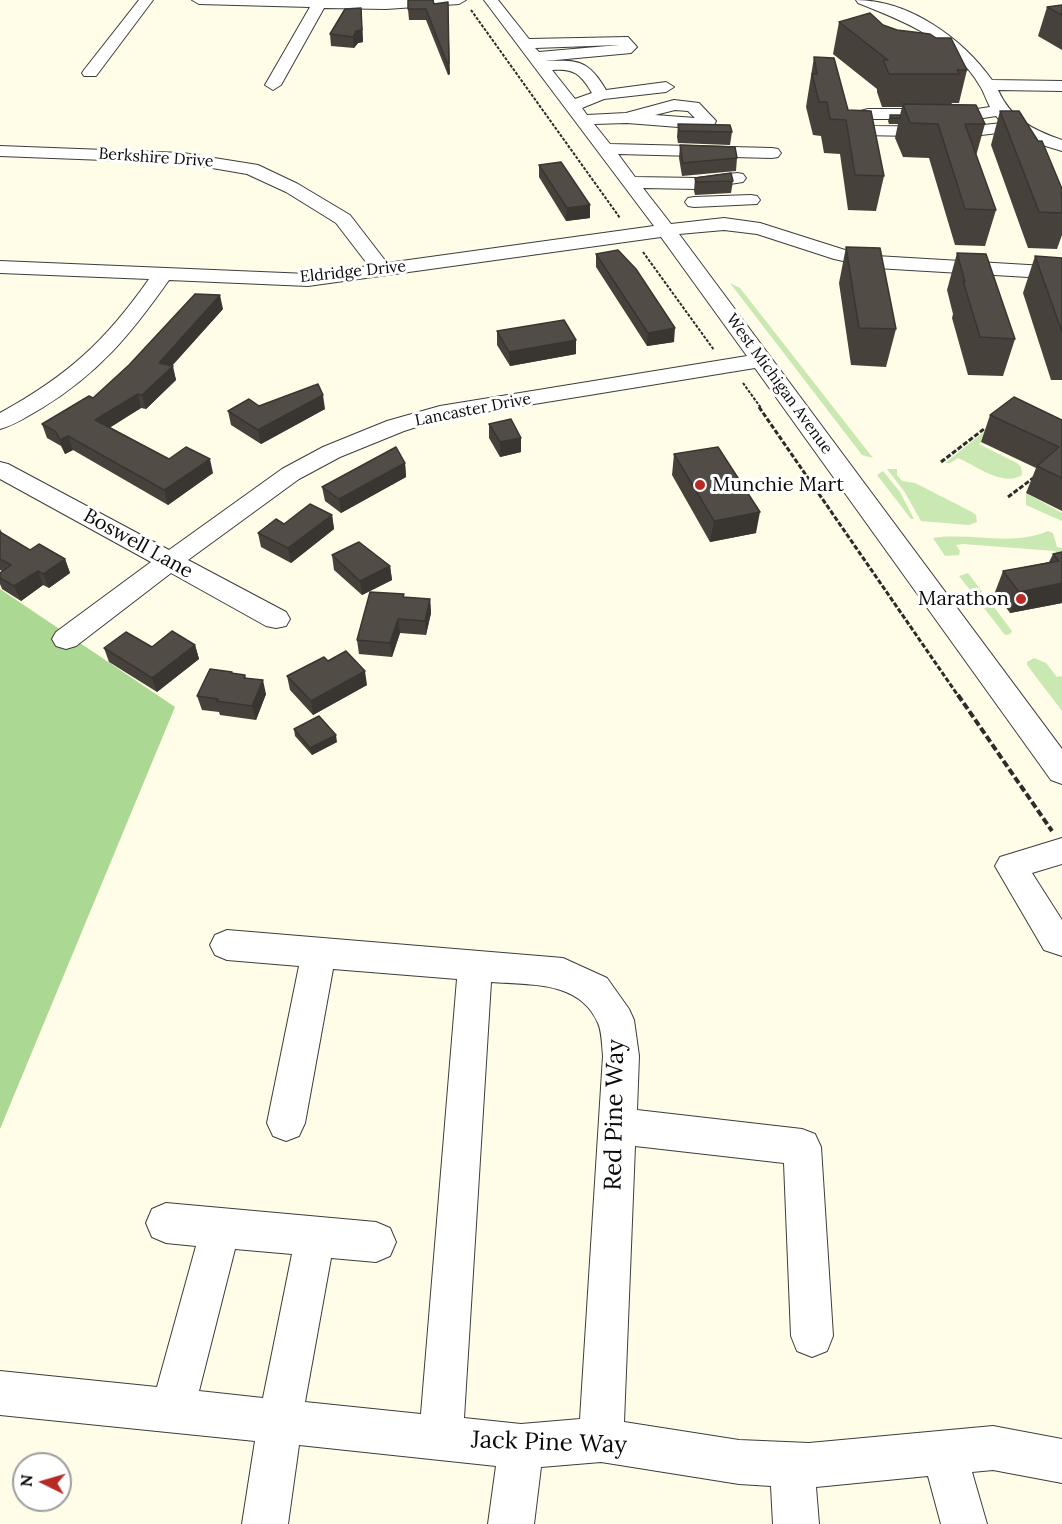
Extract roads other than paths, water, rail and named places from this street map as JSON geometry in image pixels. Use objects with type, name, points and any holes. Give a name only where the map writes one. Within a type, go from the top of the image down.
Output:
[{"type":"street","points":[[90,74],[146,0]]},
{"type":"street","points":[[199,0],[320,4],[464,4]]},
{"type":"street","name":"West Michigan Avenue","points":[[490,0],[630,182],[664,203],[667,231],[1062,772]]},
{"type":"street","points":[[863,0],[946,40],[966,58],[988,86],[1000,110],[1018,126],[1062,146]]},
{"type":"street","points":[[273,85],[320,4]]},
{"type":"street","points":[[900,30],[945,22]]},
{"type":"street","points":[[946,40],[967,38]]},
{"type":"street","points":[[623,40],[628,47],[626,50],[533,56],[623,40]]},
{"type":"street","points":[[533,56],[572,63],[585,70],[601,95]]},
{"type":"street","points":[[944,59],[966,58]]},
{"type":"street","points":[[988,86],[1062,86]]},
{"type":"street","points":[[578,113],[601,95],[666,87]]},
{"type":"street","points":[[1000,110],[977,114],[868,114],[859,117],[867,131],[965,132],[1018,126]]},
{"type":"street","points":[[578,113],[627,118]]},
{"type":"street","points":[[605,149],[772,153]]},
{"type":"street","name":"Berkshire Drive","points":[[0,151],[183,158],[252,169],[292,188],[343,219],[382,270]]},
{"type":"street","points":[[630,182],[692,184],[737,178]]},
{"type":"street","points":[[664,203],[751,200]]},
{"type":"street","name":"Eldridge Drive","points":[[0,267],[308,280],[706,225],[735,225],[775,233],[841,255],[876,262],[1062,273]]},
{"type":"street","points":[[0,422],[53,393],[81,372],[125,327],[163,274]]},
{"type":"street","name":"Lancaster Drive","points":[[66,639],[271,486],[298,468],[353,442],[409,421],[440,413],[762,360]]},
{"type":"street","name":"Boswell Lane","points":[[0,469],[276,619]]},
{"type":"street","points":[[1059,843],[1011,866],[1056,940],[1062,941]]},
{"type":"street","name":"Red Pine Way","points":[[227,945],[563,973],[596,989],[616,1020],[621,1056],[601,1440]]},
{"type":"street","points":[[286,1123],[319,953]]},
{"type":"street","points":[[441,1437],[476,966]]},
{"type":"street","points":[[617,1126],[802,1147],[812,1336]]},
{"type":"street","points":[[166,1223],[376,1242]]},
{"type":"street","points":[[172,1411],[221,1228]]},
{"type":"street","points":[[265,1524],[280,1422],[315,1237]]},
{"type":"street","name":"Jack Pine Way","points":[[0,1393],[521,1446],[601,1440],[739,1462],[809,1465],[993,1448],[1062,1461]]},
{"type":"street","points":[[512,1524],[521,1446]]},
{"type":"street","points":[[944,1453],[964,1524]]},
{"type":"street","points":[[792,1464],[796,1524]]},
{"type":"place","name":"Munchie Mart","points":[[700,485]]},
{"type":"place","name":"Marathon","points":[[1021,599]]}]
